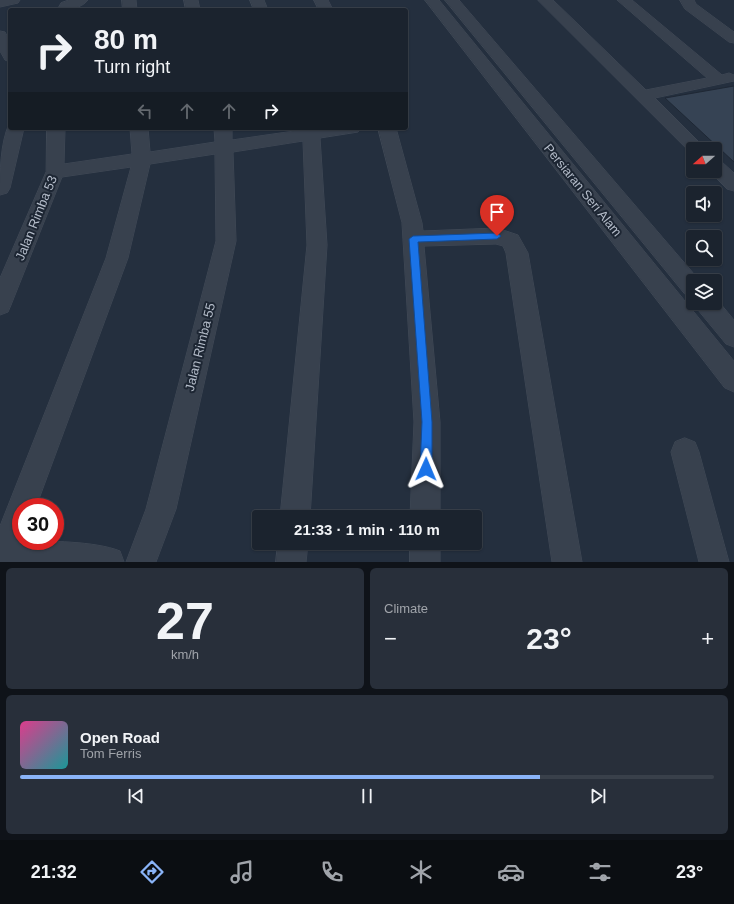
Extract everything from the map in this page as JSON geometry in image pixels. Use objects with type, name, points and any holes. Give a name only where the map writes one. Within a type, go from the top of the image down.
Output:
[{"type":"street","points":[[0,3],[13,0]]},
{"type":"street","points":[[65,8],[81,0]]},
{"type":"street","name":"Persiaran Seri Alam","points":[[432,0],[734,380]]},
{"type":"street","name":"Persiaran Seri Alam","points":[[452,0],[686,280]]},
{"type":"street","points":[[545,0],[690,142]]},
{"type":"street","points":[[624,0],[727,79]]},
{"type":"street","points":[[686,0],[690,6],[734,39]]},
{"type":"street","points":[[0,35],[8,53]]},
{"type":"street","points":[[642,96],[727,79]]},
{"type":"street","points":[[0,188],[14,130]]},
{"type":"street","name":"Jalan Rimba 53","points":[[0,305],[55,172],[56,130]]},
{"type":"street","points":[[26,498],[118,258],[142,160],[138,130]]},
{"type":"street","points":[[55,172],[142,160],[223,138],[324,130]]},
{"type":"street","points":[[388,130],[412,223],[427,422],[425,510]]},
{"type":"street","points":[[296,510],[317,245],[310,131]]},
{"type":"street","name":"Jalan Rimba 55","points":[[141,562],[160,509],[226,241],[223,138]]},
{"type":"street","points":[[722,173],[734,184]]},
{"type":"street","points":[[413,239],[497,236],[511,241],[517,254],[567,562]]},
{"type":"street","points":[[712,310],[734,337]]},
{"type":"street","points":[[686,452],[714,562]]},
{"type":"street","points":[[12,532],[2,555],[109,562]]},
{"type":"street","points":[[292,562],[293,550]]},
{"type":"street","points":[[424,562],[425,550]]},
{"type":"building","points":[[734,86],[734,162],[722,151],[722,142],[712,142],[665,98]]},
{"type":"route","points":[[426,469],[427,422],[413,239],[497,236]]}]
